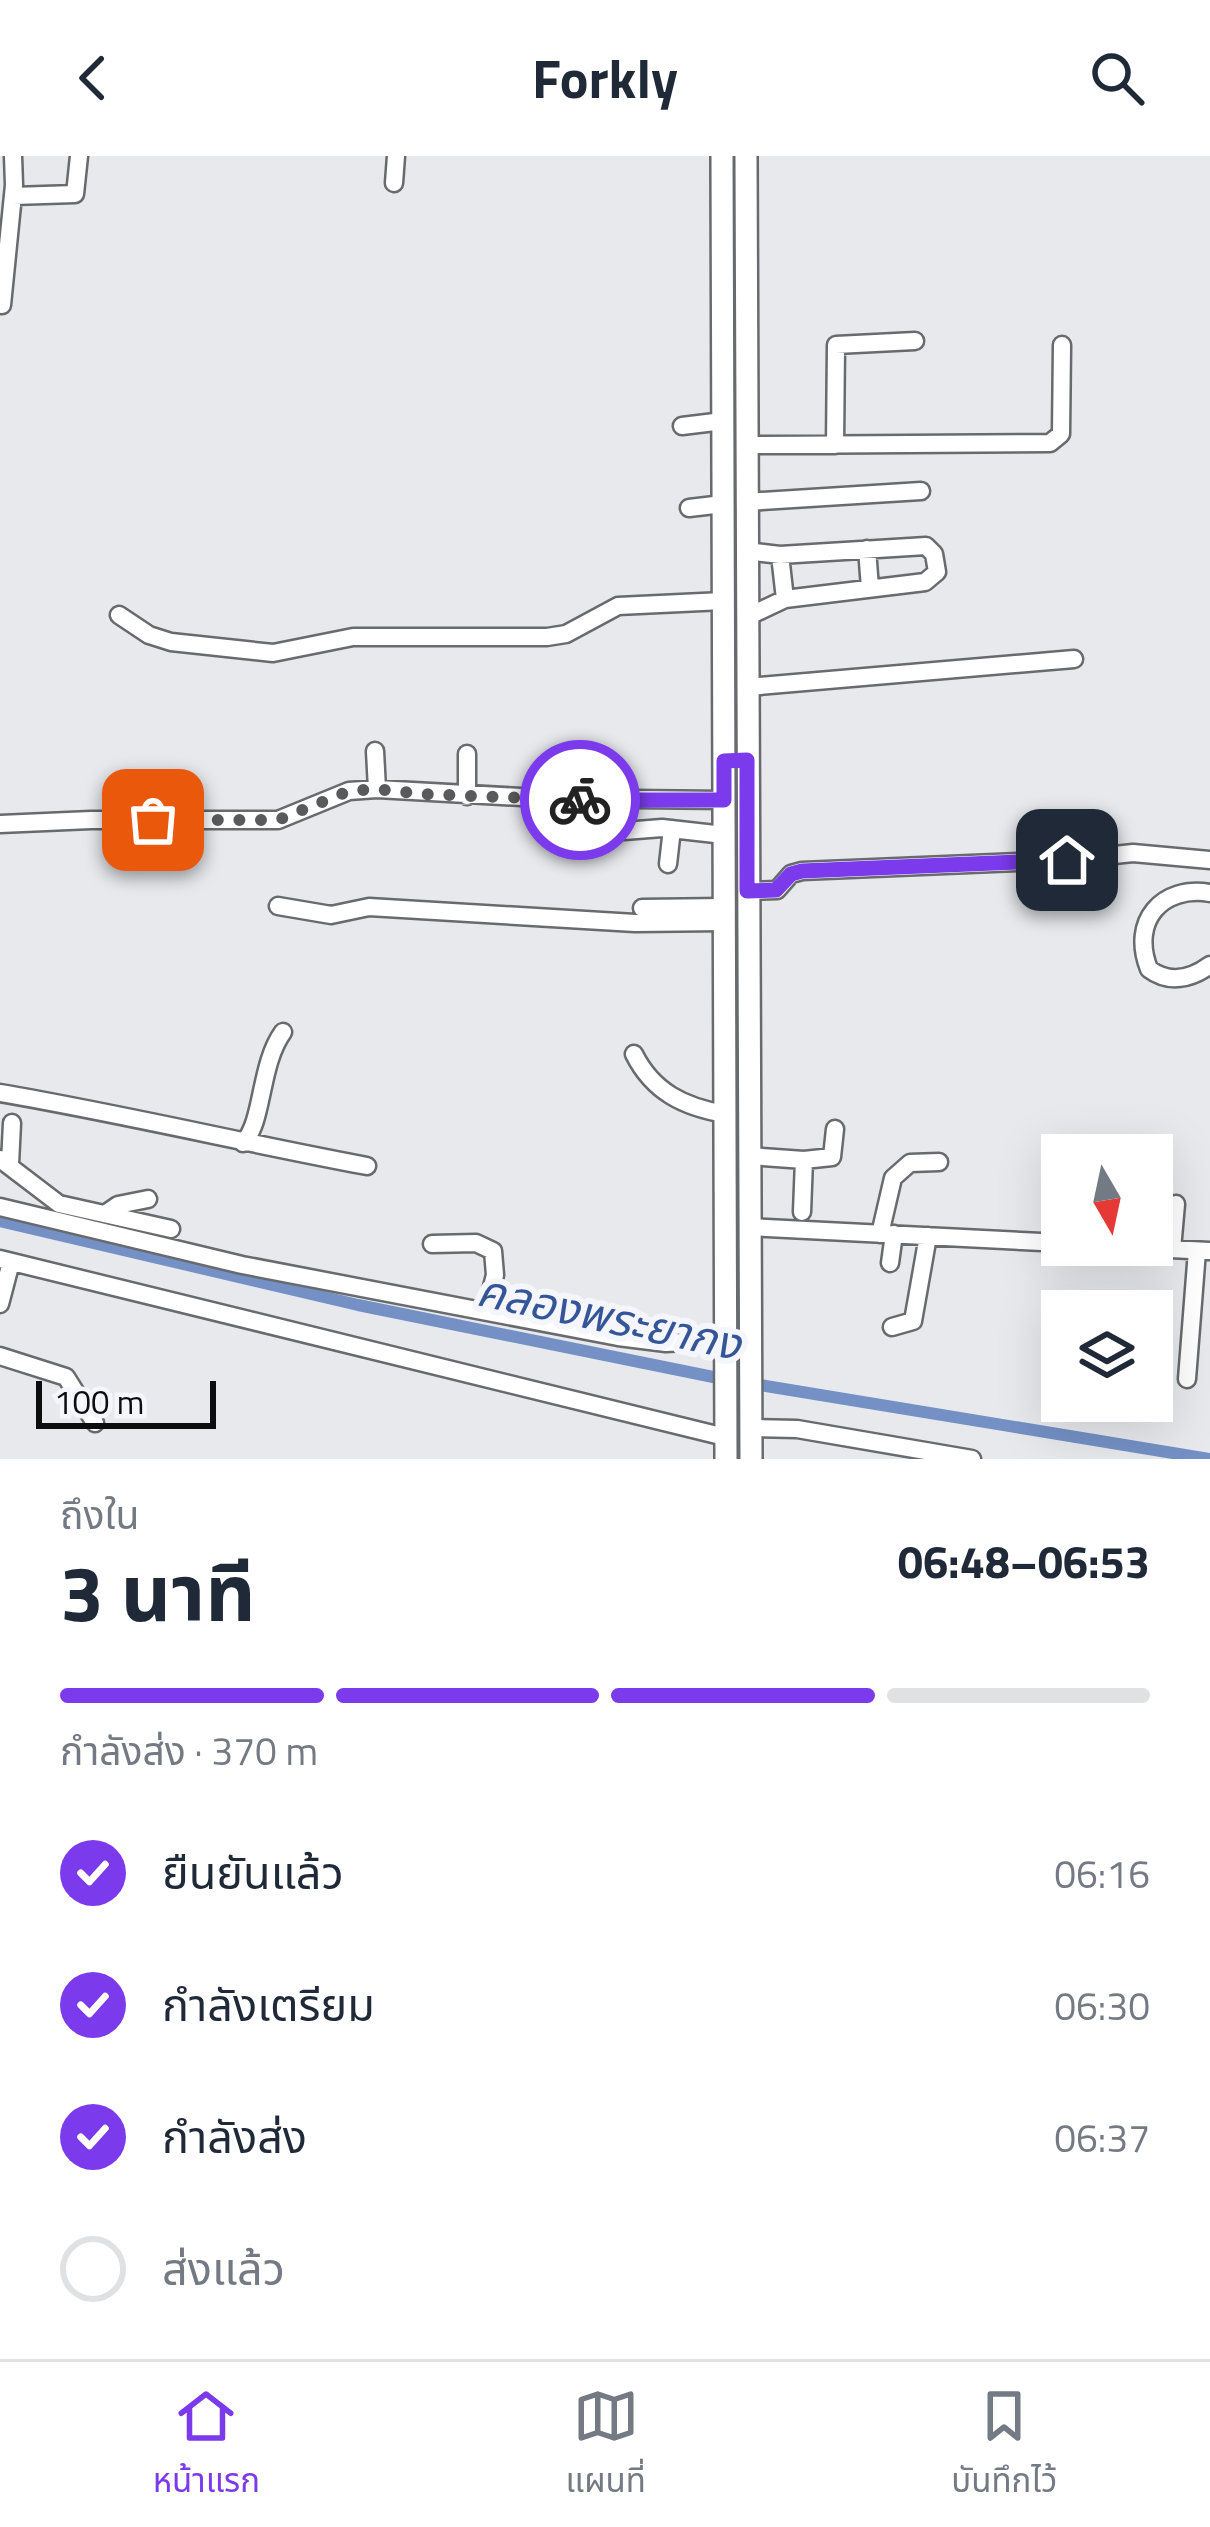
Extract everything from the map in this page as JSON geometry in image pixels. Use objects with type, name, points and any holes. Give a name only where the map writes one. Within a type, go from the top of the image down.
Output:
[{"type":"main road","points":[[722,156],[723,421],[746,551],[748,687],[724,800],[725,1438]]},
{"type":"main road","points":[[746,156],[746,445],[723,601],[747,891],[751,1459]]},
{"type":"street","points":[[2,305],[13,156]]},
{"type":"street","points":[[13,196],[74,194],[80,156]]},
{"type":"street","points":[[394,183],[396,156]]},
{"type":"street","points":[[835,445],[836,346],[915,340]]},
{"type":"street","points":[[746,445],[1050,442],[1061,434],[1062,345]]},
{"type":"street","points":[[682,426],[723,421]]},
{"type":"street","points":[[689,508],[921,491]]},
{"type":"street","points":[[746,551],[780,555],[926,546],[937,562],[937,572],[925,581],[785,599],[747,617]]},
{"type":"street","points":[[867,550],[870,588]]},
{"type":"street","points":[[780,555],[785,599]]},
{"type":"street","points":[[119,615],[149,635],[171,642],[273,653],[353,637],[548,637],[566,634],[618,606],[723,601]]},
{"type":"street","points":[[748,687],[1074,659]]},
{"type":"street","points":[[375,751],[377,789]]},
{"type":"street","points":[[467,754],[467,796]]},
{"type":"street","points":[[0,824],[278,820],[349,791],[377,789],[467,796],[724,800]]},
{"type":"street","points":[[319,819],[325,801]]},
{"type":"street","points":[[554,820],[624,831],[672,829],[724,835]]},
{"type":"street","points":[[668,864],[672,829]]},
{"type":"street","points":[[747,891],[776,890],[791,874],[802,871],[884,865],[1133,854],[1210,860]]},
{"type":"street","points":[[1210,892],[1183,890],[1166,896],[1147,926],[1145,959],[1149,969],[1172,979],[1186,978],[1210,964]]},
{"type":"street","points":[[278,906],[331,915],[369,907],[635,923],[724,914]]},
{"type":"street","points":[[642,908],[724,914]]},
{"type":"street","points":[[243,1143],[251,1133],[268,1056],[283,1032]]},
{"type":"street","points":[[634,1054],[646,1076],[668,1095],[701,1110],[724,1114]]},
{"type":"street","points":[[0,1093],[145,1118],[243,1143],[367,1166]]},
{"type":"street","points":[[12,1124],[5,1161],[59,1204],[171,1229]]},
{"type":"street","points":[[748,1156],[832,1157],[835,1129]]},
{"type":"street","points":[[802,1212],[804,1160]]},
{"type":"street","points":[[890,1263],[887,1234],[893,1178],[910,1162],[940,1162]]},
{"type":"street","points":[[104,1214],[118,1205],[148,1199]]},
{"type":"street","points":[[1173,1238],[1176,1204]]},
{"type":"street","points":[[0,1207],[242,1265],[644,1341],[725,1350]]},
{"type":"street","points":[[749,1227],[1041,1243]]},
{"type":"street","points":[[892,1327],[913,1321],[928,1236]]},
{"type":"street","points":[[432,1244],[476,1243],[493,1251],[495,1275],[486,1310]]},
{"type":"street","points":[[1173,1249],[1204,1251],[1187,1379]]},
{"type":"street","points":[[0,1304],[6,1260],[725,1438]]},
{"type":"street","points":[[0,1356],[65,1377],[94,1423]]},
{"type":"street","points":[[751,1425],[972,1459]]},
{"type":"waterway","name":"คลองพระยากง","points":[[0,1221],[358,1305],[728,1380]]},
{"type":"waterway","name":"คลองพระยากง","points":[[748,1383],[1209,1459]]},
{"type":"way so far","points":[[153,820],[278,820],[349,791],[377,789],[580,800]]},
{"type":"route","points":[[580,800],[724,800],[724,761],[747,760],[747,891],[776,890],[791,874],[802,871],[1067,860]]}]
